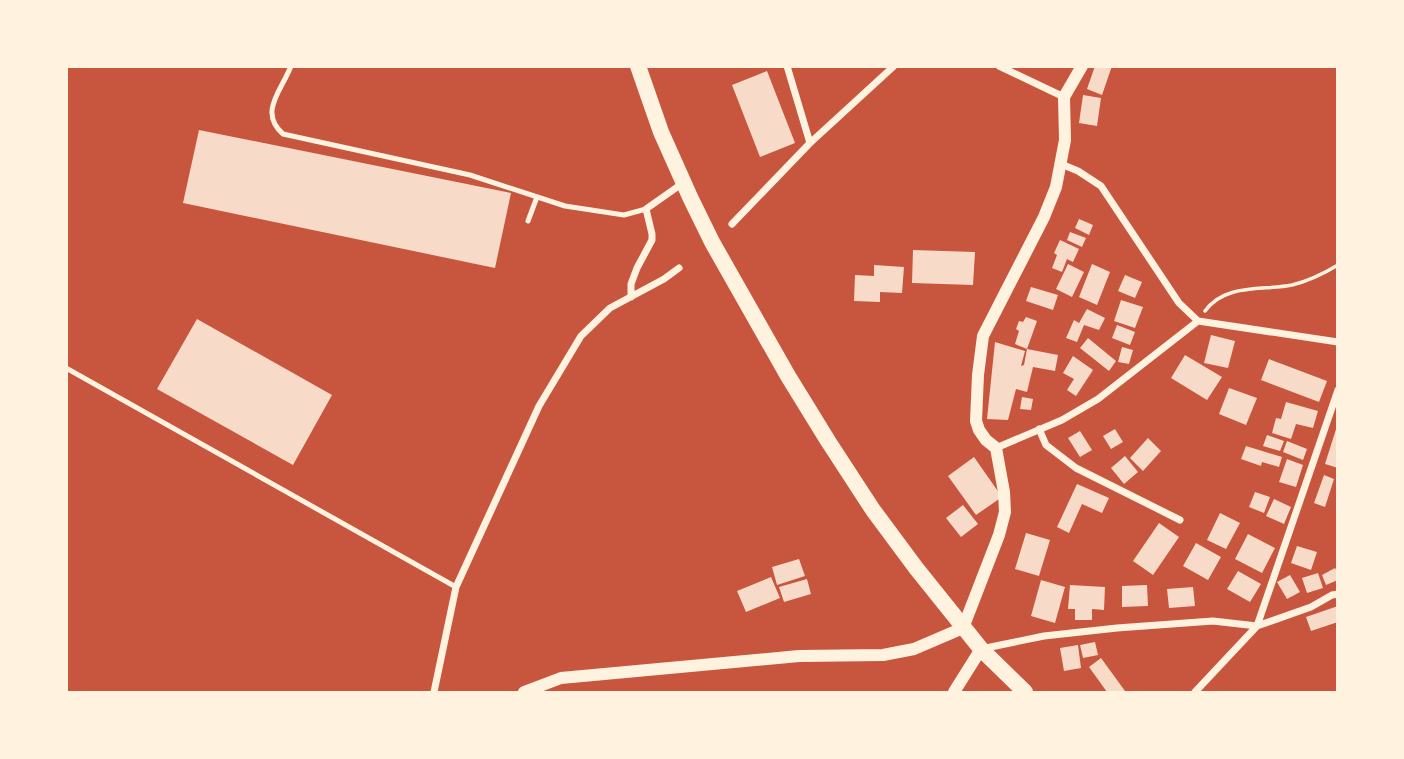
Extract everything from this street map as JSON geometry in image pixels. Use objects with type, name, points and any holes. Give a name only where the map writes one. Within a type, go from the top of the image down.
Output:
[{"type":"main road","points":[[638,66],[683,183],[788,376],[828,441],[873,510],[963,628],[1025,692]]},
{"type":"street","points":[[787,66],[810,143]]},
{"type":"street","points":[[732,224],[810,143],[894,66]]},
{"type":"street","points":[[999,66],[1064,97]]},
{"type":"street","points":[[524,692],[561,678],[799,656],[883,655],[914,649],[963,628],[999,535],[1005,512],[996,448],[986,440],[976,421],[983,336],[1056,187],[1065,140],[1064,97],[1082,66]]},
{"type":"street","points":[[1061,164],[1101,186],[1179,303],[1198,321],[1338,342]]},
{"type":"street","points":[[631,297],[631,284],[652,240],[646,209],[683,183]]},
{"type":"street","points":[[434,692],[456,587],[539,405],[580,337],[610,308],[679,268]]},
{"type":"street","points":[[996,448],[1062,420],[1098,399],[1198,321]]},
{"type":"street","points":[[1195,692],[1258,626],[1338,390]]},
{"type":"street","points":[[1039,429],[1046,444],[1076,468],[1180,520]]},
{"type":"street","points":[[954,692],[981,649],[1044,636],[1117,628],[1213,621],[1258,626],[1338,594]]},
{"type":"lane","points":[[290,66],[271,109],[274,124],[283,134],[470,175],[565,206],[624,215],[646,209]]},
{"type":"lane","points":[[528,221],[537,197]]},
{"type":"lane","points":[[66,368],[456,587]]},
{"type":"path","points":[[1198,321],[1210,304],[1237,290],[1290,285],[1318,277],[1338,265]]},
{"type":"building","points":[[1095,66],[1112,66],[1102,95],[1087,89]]},
{"type":"building","points":[[767,71],[795,143],[760,157],[732,85]]},
{"type":"building","points":[[1083,95],[1101,98],[1097,126],[1079,123]]},
{"type":"building","points":[[199,130],[511,193],[495,268],[183,203]]},
{"type":"building","points":[[1079,219],[1093,225],[1089,235],[1075,228]]},
{"type":"building","points":[[1070,232],[1086,238],[1082,247],[1067,240]]},
{"type":"building","points":[[1060,240],[1079,249],[1073,262],[1067,259],[1062,272],[1052,268],[1057,255],[1054,253]]},
{"type":"building","points":[[913,250],[975,252],[973,285],[912,283]]},
{"type":"building","points":[[1068,264],[1084,272],[1072,297],[1056,289]]},
{"type":"building","points":[[1092,264],[1110,272],[1097,305],[1079,297]]},
{"type":"building","points":[[874,265],[904,267],[902,293],[880,292],[880,302],[854,301],[855,275],[874,276]]},
{"type":"building","points":[[1125,275],[1142,282],[1135,298],[1118,291]]},
{"type":"building","points":[[1031,287],[1058,295],[1053,310],[1026,301]]},
{"type":"building","points":[[1121,300],[1143,307],[1135,328],[1114,321]]},
{"type":"building","points":[[1087,309],[1105,318],[1099,330],[1084,325],[1077,342],[1066,338],[1074,320],[1079,323]]},
{"type":"building","points":[[1026,317],[1037,321],[1027,349],[1015,344],[1019,321],[1023,322]]},
{"type":"building","points":[[197,319],[332,395],[293,465],[157,389]]},
{"type":"building","points":[[1117,325],[1135,332],[1130,345],[1112,338]]},
{"type":"building","points":[[1211,335],[1235,341],[1228,368],[1204,363]]},
{"type":"building","points":[[1088,338],[1116,361],[1109,371],[1080,348]]},
{"type":"building","points":[[995,342],[1025,351],[1021,366],[1024,365],[1027,349],[1058,355],[1055,371],[1033,367],[1027,392],[1016,389],[1008,420],[987,419]]},
{"type":"building","points":[[1122,347],[1133,350],[1129,364],[1118,362]]},
{"type":"building","points":[[1185,355],[1222,377],[1207,400],[1171,378]]},
{"type":"building","points":[[1073,356],[1093,370],[1076,396],[1067,390],[1074,379],[1063,373]]},
{"type":"building","points":[[1269,359],[1327,381],[1319,402],[1261,380]]},
{"type":"building","points":[[1229,388],[1257,398],[1246,425],[1219,414]]},
{"type":"building","points":[[1022,397],[1033,399],[1031,410],[1020,409]]},
{"type":"building","points":[[1286,402],[1318,411],[1313,428],[1296,424],[1291,439],[1272,433],[1276,418],[1281,419]]},
{"type":"building","points":[[1338,426],[1338,468],[1325,464]]},
{"type":"building","points":[[1115,429],[1123,442],[1111,449],[1103,436]]},
{"type":"building","points":[[1080,431],[1092,450],[1080,457],[1068,438]]},
{"type":"building","points":[[1267,435],[1284,441],[1280,451],[1263,446]]},
{"type":"building","points":[[1148,438],[1161,451],[1143,471],[1130,458]]},
{"type":"building","points":[[1287,441],[1307,449],[1303,460],[1283,452]]},
{"type":"building","points":[[1246,446],[1282,457],[1279,467],[1262,462],[1261,466],[1241,459]]},
{"type":"building","points":[[1125,456],[1138,472],[1124,484],[1111,468]]},
{"type":"building","points":[[974,457],[1002,497],[976,515],[948,476]]},
{"type":"building","points":[[1287,459],[1303,465],[1296,487],[1279,482]]},
{"type":"building","points":[[1324,475],[1334,479],[1325,507],[1314,503]]},
{"type":"building","points":[[1077,484],[1109,498],[1102,513],[1082,504],[1069,533],[1057,527]]},
{"type":"building","points":[[1255,492],[1270,497],[1264,513],[1249,507]]},
{"type":"building","points":[[1274,499],[1291,507],[1284,524],[1266,516]]},
{"type":"building","points":[[963,505],[978,524],[961,537],[946,518]]},
{"type":"building","points":[[1220,513],[1240,523],[1226,549],[1207,540]]},
{"type":"building","points":[[1159,523],[1179,537],[1153,575],[1133,561]]},
{"type":"building","points":[[1026,533],[1050,540],[1039,576],[1015,569]]},
{"type":"building","points":[[1248,534],[1275,548],[1262,573],[1235,559]]},
{"type":"building","points":[[1196,543],[1221,557],[1208,580],[1183,566]]},
{"type":"building","points":[[1297,546],[1317,552],[1311,570],[1291,563]]},
{"type":"building","points":[[799,559],[805,576],[777,585],[772,567]]},
{"type":"building","points":[[1335,568],[1338,580],[1326,585],[1322,575]]},
{"type":"building","points":[[1238,571],[1261,584],[1250,602],[1227,589]]},
{"type":"building","points":[[1318,573],[1323,588],[1307,593],[1302,578]]},
{"type":"building","points":[[1290,575],[1300,592],[1287,599],[1277,582]]},
{"type":"building","points":[[771,577],[780,598],[746,612],[737,591]]},
{"type":"building","points":[[807,579],[811,594],[784,602],[779,587]]},
{"type":"building","points":[[1041,580],[1065,587],[1055,623],[1031,616]]},
{"type":"building","points":[[1070,585],[1105,587],[1104,610],[1092,609],[1092,620],[1075,620],[1075,609],[1068,609]]},
{"type":"building","points":[[1147,585],[1148,606],[1122,607],[1122,586]]},
{"type":"building","points":[[1193,587],[1195,606],[1169,608],[1167,589]]},
{"type":"building","points":[[1338,606],[1338,622],[1311,631],[1306,617]]},
{"type":"building","points":[[1095,642],[1098,655],[1083,658],[1080,645]]},
{"type":"building","points":[[1078,645],[1081,668],[1064,671],[1060,648]]},
{"type":"building","points":[[1101,658],[1125,691],[1107,692],[1089,667]]}]
